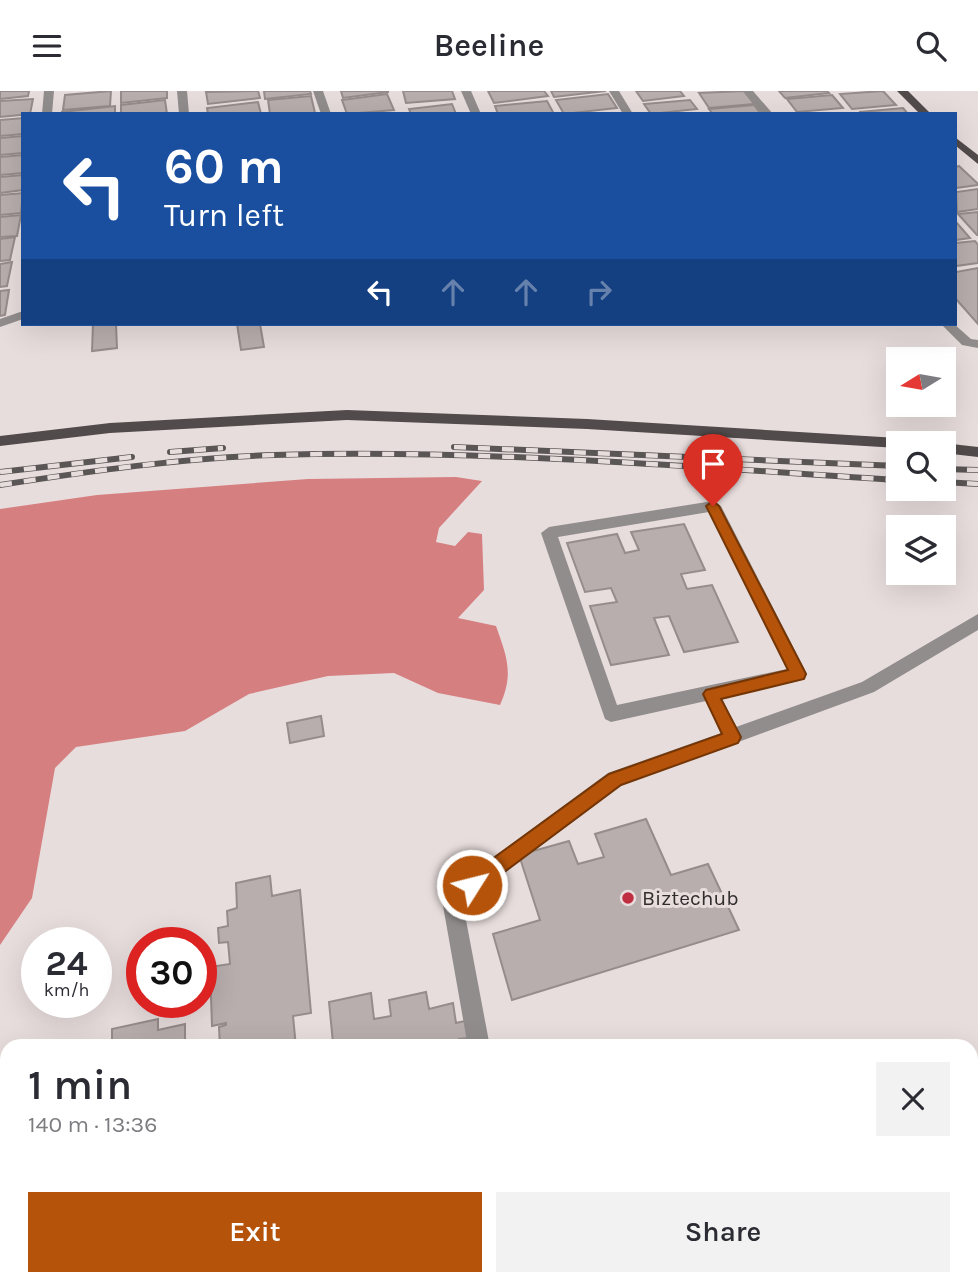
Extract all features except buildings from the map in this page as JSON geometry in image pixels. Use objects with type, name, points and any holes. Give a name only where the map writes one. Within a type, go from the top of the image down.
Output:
[{"type":"main road","points":[[902,91],[924,112]]},
{"type":"main road","points":[[957,142],[978,161]]},
{"type":"main road","points":[[0,441],[110,428],[347,415],[587,423],[886,442]]},
{"type":"main road","points":[[956,449],[978,452]]},
{"type":"street","points":[[47,112],[49,91]]},
{"type":"street","points":[[182,91],[184,112]]},
{"type":"street","points":[[318,91],[325,112]]},
{"type":"street","points":[[466,91],[476,112]]},
{"type":"street","points":[[614,91],[627,112]]},
{"type":"street","points":[[748,91],[766,112]]},
{"type":"street","points":[[0,323],[21,316]]},
{"type":"street","points":[[949,326],[967,342],[978,344]]},
{"type":"street","points":[[713,506],[798,674],[711,694],[611,714],[549,533],[713,506]]},
{"type":"street","points":[[478,1039],[452,900],[615,779],[868,687],[978,621]]},
{"type":"street","points":[[711,694],[732,737]]},
{"type":"shaded area","points":[[456,477],[482,481],[439,528],[436,542],[455,546],[468,532],[482,534],[484,590],[458,618],[496,626],[508,675],[500,705],[438,693],[394,673],[328,676],[249,694],[185,731],[76,747],[55,768],[32,898],[0,945],[0,509],[97,495],[308,479]]},
{"type":"railway","points":[[454,447],[886,465]]},
{"type":"railway","points":[[170,452],[223,448]]},
{"type":"railway","points":[[0,485],[205,459],[352,454],[586,460],[886,479]]},
{"type":"railway","points":[[0,472],[132,457]]},
{"type":"railway","points":[[956,469],[978,470]]},
{"type":"railway","points":[[956,483],[978,484]]},
{"type":"place","name":"Biztechub","points":[[628,898]]},
{"type":"route","points":[[472,885],[615,779],[732,737],[711,694],[798,674],[713,506]]}]
